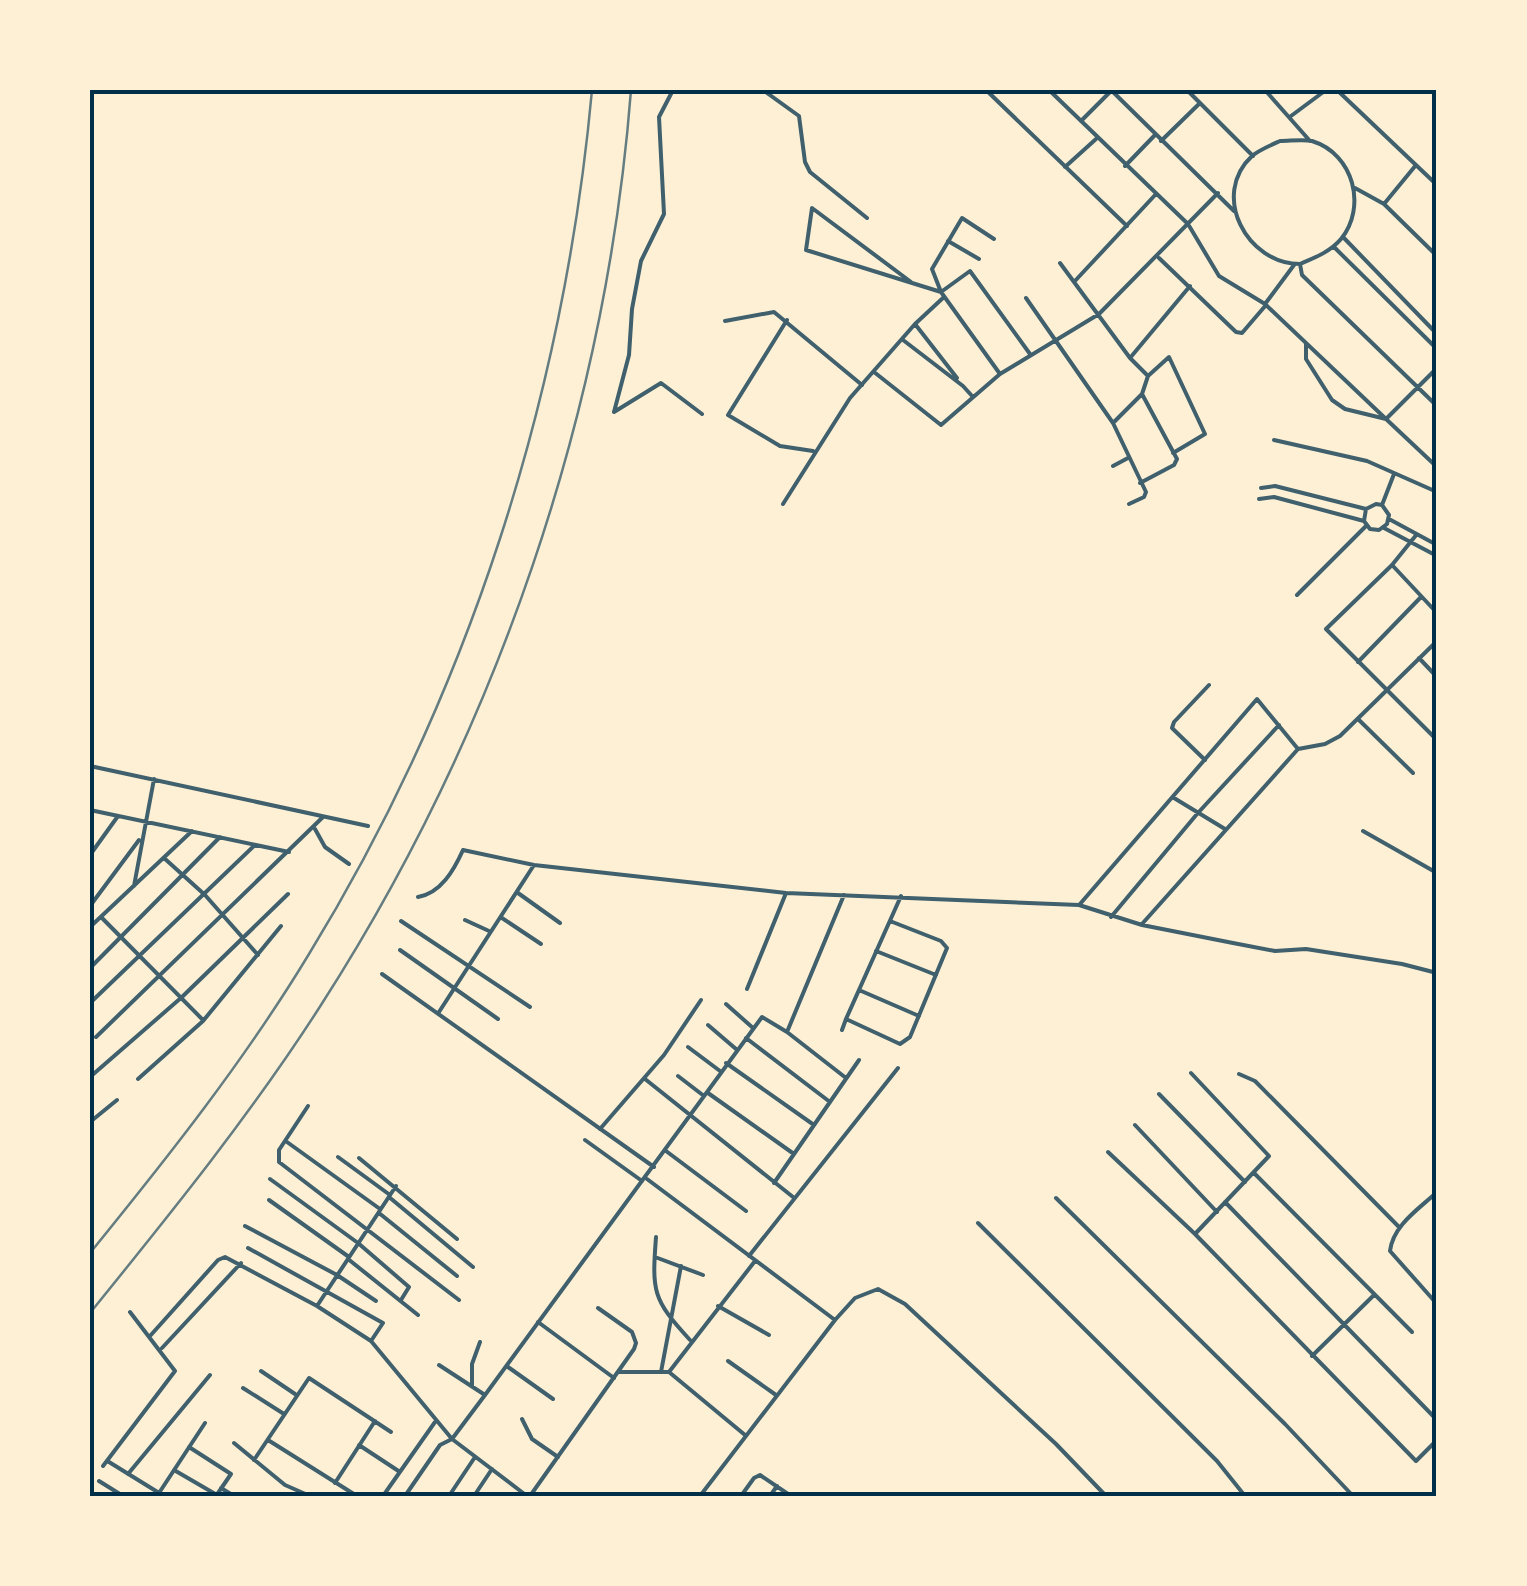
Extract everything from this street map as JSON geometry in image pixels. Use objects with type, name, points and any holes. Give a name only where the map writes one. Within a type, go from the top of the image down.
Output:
[{"type":"street","points":[[673,90],[659,116],[664,214],[641,261],[629,355],[614,412],[661,384],[702,414]]},
{"type":"street","points":[[986,90],[1127,226]]},
{"type":"street","points":[[1049,90],[1188,224],[1219,276],[1266,304],[1437,467]]},
{"type":"street","points":[[1081,121],[1111,90],[1218,193],[1256,248],[1297,264],[1302,274],[1437,406]]},
{"type":"street","points":[[1187,90],[1253,156]]},
{"type":"street","points":[[1158,257],[1236,332],[1242,333],[1297,264],[1334,247],[1343,237],[1356,205],[1354,188],[1337,158],[1310,140],[1266,90]]},
{"type":"street","points":[[1291,116],[1326,90]]},
{"type":"street","points":[[1337,90],[1437,185]]},
{"type":"street","points":[[764,91],[799,116],[808,169],[868,218]]},
{"type":"street","points":[[1161,141],[1200,103]]},
{"type":"street","points":[[1125,166],[1155,136]]},
{"type":"street","points":[[1064,167],[1096,139]]},
{"type":"street","points":[[1234,211],[1234,191],[1253,156],[1280,140],[1310,140]]},
{"type":"street","points":[[1384,204],[1416,165]]},
{"type":"street","points":[[1354,188],[1384,204],[1437,256]]},
{"type":"street","points":[[874,372],[941,425],[1000,374],[1099,314],[1218,193]]},
{"type":"street","points":[[1073,283],[1156,194]]},
{"type":"street","points":[[911,282],[812,208],[806,250],[943,294]]},
{"type":"street","points":[[994,239],[962,218],[932,269],[943,294],[1000,374]]},
{"type":"street","points":[[1343,237],[1437,334]]},
{"type":"street","points":[[948,241],[980,259]]},
{"type":"street","points":[[1334,247],[1437,349]]},
{"type":"street","points":[[1060,263],[1130,358],[1148,376]]},
{"type":"street","points":[[783,504],[838,414],[915,324],[970,271],[1030,354]]},
{"type":"street","points":[[1130,358],[1190,286]]},
{"type":"street","points":[[1026,298],[1113,423],[1146,495],[1129,504]]},
{"type":"street","points":[[725,321],[768,311],[787,320],[862,385]]},
{"type":"street","points":[[787,320],[728,414],[780,446],[815,452]]},
{"type":"street","points":[[915,324],[972,397]]},
{"type":"street","points":[[903,340],[963,386]]},
{"type":"street","points":[[1306,344],[1306,359],[1332,400],[1345,409],[1386,419]]},
{"type":"street","points":[[1113,423],[1142,394],[1148,376],[1166,358],[1172,358],[1205,431],[1203,438],[1173,453]]},
{"type":"street","points":[[1386,419],[1437,368]]},
{"type":"street","points":[[1140,483],[1177,463],[1142,394]]},
{"type":"street","points":[[1274,440],[1395,472],[1437,492]]},
{"type":"street","points":[[1112,466],[1128,458]]},
{"type":"street","points":[[1382,505],[1395,472]]},
{"type":"street","points":[[1260,488],[1276,486],[1366,509],[1382,505],[1389,519],[1384,528]]},
{"type":"street","points":[[1259,499],[1274,497],[1365,523],[1374,530],[1384,528],[1437,556]]},
{"type":"street","points":[[1296,595],[1365,523],[1366,509]]},
{"type":"street","points":[[1389,519],[1437,545]]},
{"type":"street","points":[[1417,534],[1392,565],[1326,629],[1437,740]]},
{"type":"street","points":[[1392,565],[1437,614]]},
{"type":"street","points":[[1358,663],[1421,597]]},
{"type":"street","points":[[1142,925],[1298,749],[1332,741],[1360,720],[1437,642]]},
{"type":"street","points":[[1419,658],[1437,677]]},
{"type":"street","points":[[1205,760],[1172,728],[1210,685]]},
{"type":"street","points":[[1080,904],[1257,699],[1298,749]]},
{"type":"street","points":[[1360,720],[1413,773]]},
{"type":"street","points":[[1110,917],[1279,725]]},
{"type":"street","points":[[90,766],[368,826]]},
{"type":"street","points":[[134,886],[154,779]]},
{"type":"street","points":[[1174,798],[1225,829]]},
{"type":"street","points":[[90,810],[289,852]]},
{"type":"street","points":[[90,855],[118,816]]},
{"type":"street","points":[[96,1037],[323,817]]},
{"type":"street","points":[[314,828],[326,846],[349,864]]},
{"type":"street","points":[[1363,831],[1437,873]]},
{"type":"street","points":[[90,928],[192,832]]},
{"type":"street","points":[[90,906],[142,836]]},
{"type":"street","points":[[90,968],[220,838]]},
{"type":"street","points":[[90,1003],[255,844]]},
{"type":"street","points":[[418,897],[433,892],[463,850],[534,865],[786,893],[1080,904],[1142,925],[1275,951],[1306,949],[1402,964],[1437,974]]},
{"type":"street","points":[[164,858],[258,955]]},
{"type":"street","points":[[439,1013],[534,865]]},
{"type":"street","points":[[518,893],[560,923]]},
{"type":"street","points":[[747,989],[786,893]]},
{"type":"street","points":[[90,1077],[182,997],[288,894]]},
{"type":"street","points":[[787,1032],[844,895]]},
{"type":"street","points":[[842,1030],[901,896]]},
{"type":"street","points":[[90,918],[99,919],[122,936],[203,1020]]},
{"type":"street","points":[[502,918],[541,944]]},
{"type":"street","points":[[465,920],[489,932]]},
{"type":"street","points":[[401,921],[530,1007]]},
{"type":"street","points":[[846,1019],[900,1044],[910,1037],[947,948],[890,921]]},
{"type":"street","points":[[138,1079],[203,1020],[281,926]]},
{"type":"street","points":[[400,950],[498,1019]]},
{"type":"street","points":[[876,951],[936,975]]},
{"type":"street","points":[[382,974],[654,1167]]},
{"type":"street","points":[[859,990],[919,1016]]},
{"type":"street","points":[[600,1128],[645,1078],[701,1000]]},
{"type":"street","points":[[726,1004],[753,1028]]},
{"type":"street","points":[[404,1496],[440,1445],[452,1439],[762,1017],[846,1078]]},
{"type":"street","points":[[708,1026],[736,1050]]},
{"type":"street","points":[[745,1038],[830,1102]]},
{"type":"street","points":[[688,1047],[720,1071]]},
{"type":"street","points":[[774,1183],[859,1060]]},
{"type":"street","points":[[726,1062],[814,1126]]},
{"type":"street","points":[[749,1256],[898,1068]]},
{"type":"street","points":[[1191,1072],[1269,1156],[1195,1234]]},
{"type":"street","points":[[1239,1074],[1256,1080],[1399,1227]]},
{"type":"street","points":[[678,1076],[794,1154]]},
{"type":"street","points":[[645,1078],[793,1197]]},
{"type":"street","points":[[1159,1094],[1245,1182]]},
{"type":"street","points":[[90,1122],[117,1100]]},
{"type":"street","points":[[308,1106],[277,1154],[279,1162],[459,1300]]},
{"type":"street","points":[[1136,1126],[1216,1212]]},
{"type":"street","points":[[585,1140],[835,1320]]},
{"type":"street","points":[[285,1141],[457,1276]]},
{"type":"street","points":[[666,1151],[746,1211]]},
{"type":"street","points":[[1108,1152],[1195,1234],[1416,1462],[1437,1440]]},
{"type":"street","points":[[338,1157],[473,1266]]},
{"type":"street","points":[[359,1158],[457,1239]]},
{"type":"street","points":[[1254,1173],[1412,1332]]},
{"type":"street","points":[[270,1179],[409,1287],[401,1300]]},
{"type":"street","points":[[317,1306],[396,1186]]},
{"type":"street","points":[[1437,1192],[1399,1227],[1390,1250],[1437,1304]]},
{"type":"street","points":[[1056,1198],[1285,1424],[1352,1496]]},
{"type":"street","points":[[269,1200],[418,1315]]},
{"type":"street","points":[[1225,1202],[1437,1420]]},
{"type":"street","points":[[978,1223],[1217,1461],[1243,1495]]},
{"type":"street","points":[[245,1226],[376,1302]]},
{"type":"street","points":[[656,1237],[654,1289],[670,1319],[691,1342]]},
{"type":"street","points":[[248,1248],[383,1323],[372,1340]]},
{"type":"street","points":[[655,1256],[702,1274]]},
{"type":"street","points":[[150,1336],[218,1260],[225,1257],[240,1263],[372,1340],[452,1439],[529,1496],[634,1349],[635,1336],[598,1308]]},
{"type":"street","points":[[668,1372],[755,1261]]},
{"type":"street","points":[[160,1349],[240,1263]]},
{"type":"street","points":[[661,1372],[680,1266]]},
{"type":"street","points":[[700,1496],[835,1320],[855,1298],[878,1289],[898,1298],[1056,1444],[1106,1496]]},
{"type":"street","points":[[1312,1356],[1374,1295]]},
{"type":"street","points":[[718,1306],[768,1335]]},
{"type":"street","points":[[130,1312],[175,1367],[174,1376],[105,1464],[162,1494],[205,1423]]},
{"type":"street","points":[[538,1322],[614,1378]]},
{"type":"street","points":[[472,1386],[472,1364],[480,1342]]},
{"type":"street","points":[[728,1360],[776,1395]]},
{"type":"street","points":[[438,1364],[485,1394]]},
{"type":"street","points":[[506,1366],[553,1399]]},
{"type":"street","points":[[261,1371],[296,1395]]},
{"type":"street","points":[[618,1372],[668,1372],[746,1435]]},
{"type":"street","points":[[128,1474],[210,1374]]},
{"type":"street","points":[[254,1460],[311,1378],[391,1432]]},
{"type":"street","points":[[243,1388],[284,1414]]},
{"type":"street","points":[[522,1419],[532,1439],[558,1457]]},
{"type":"street","points":[[336,1482],[375,1421]]},
{"type":"street","points":[[384,1496],[435,1421]]},
{"type":"street","points":[[268,1440],[357,1496]]},
{"type":"street","points":[[234,1444],[285,1485],[310,1496]]},
{"type":"street","points":[[359,1446],[400,1472]]},
{"type":"street","points":[[174,1470],[216,1496],[230,1474],[189,1447]]},
{"type":"street","points":[[449,1496],[475,1457]]},
{"type":"street","points":[[474,1496],[492,1469]]},
{"type":"street","points":[[741,1496],[760,1475],[791,1496]]},
{"type":"street","points":[[98,1481],[123,1496]]},
{"type":"street","points":[[770,1496],[777,1486]]},
{"type":"street","points":[[221,1488],[234,1496]]},
{"type":"railway","points":[[90,1253],[259,1032],[366,854],[417,752],[500,538],[532,429],[558,317],[578,204],[592,90]]},
{"type":"railway","points":[[90,1313],[239,1124],[295,1045],[384,901],[440,793],[489,681],[532,567],[568,450],[597,331],[618,211],[631,90]]}]
